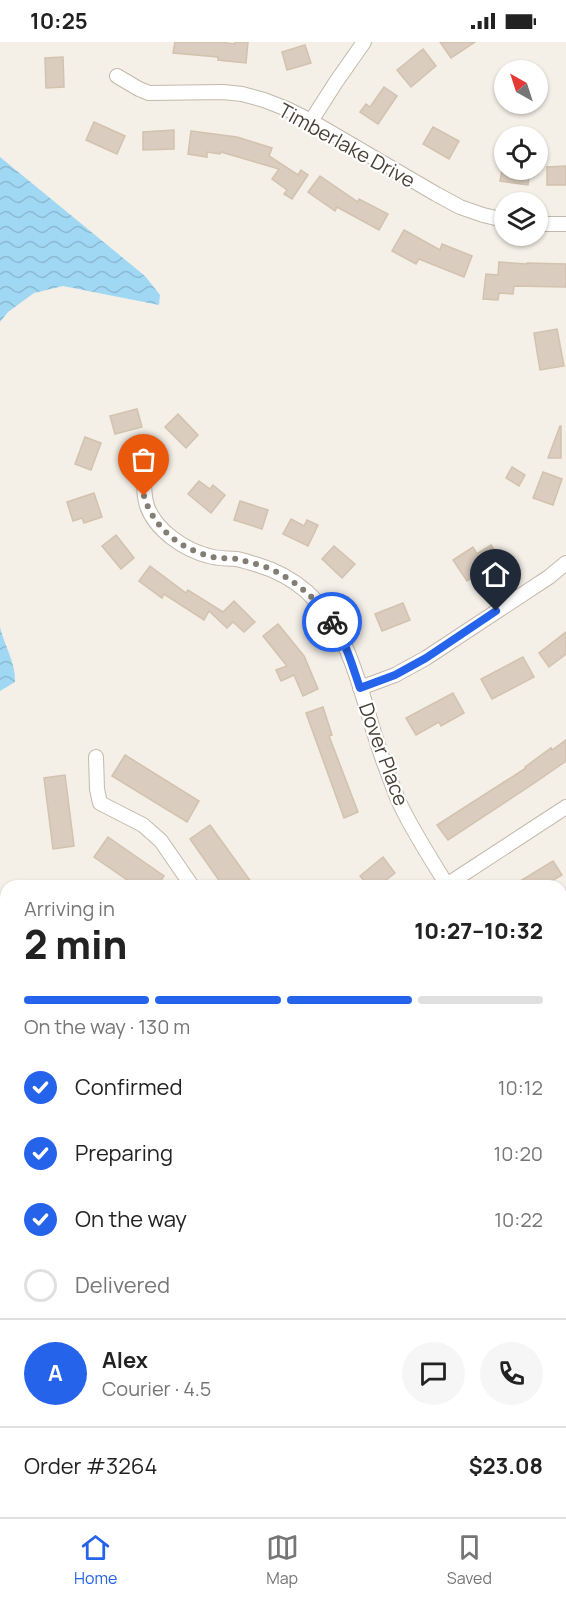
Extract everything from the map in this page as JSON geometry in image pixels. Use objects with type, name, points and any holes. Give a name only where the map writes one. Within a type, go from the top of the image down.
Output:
[{"type":"street","points":[[311,121],[364,42]]},
{"type":"street","name":"Timberlake Drive","points":[[117,76],[149,93],[242,94],[264,100],[311,121],[460,207],[494,218]]},
{"type":"street","points":[[548,224],[566,224]]},
{"type":"street","name":"Dover Place","points":[[144,479],[144,496],[148,509],[161,528],[176,541],[193,551],[211,557],[236,559],[284,576],[305,591],[326,612],[340,633],[348,652],[385,765],[401,805],[442,880]]},
{"type":"street","points":[[360,688],[395,675],[426,658],[549,577],[566,563]]},
{"type":"street","points":[[96,757],[100,803],[143,825],[160,841],[188,880]]},
{"type":"street","points":[[455,880],[566,807]]},
{"type":"water","points":[[0,157],[145,276],[160,295],[159,305],[63,286],[34,293],[8,312],[0,322]]},
{"type":"water","points":[[0,627],[14,668],[15,682],[0,691]]},
{"type":"building","points":[[175,42],[235,44],[235,42],[248,42],[246,63],[218,60],[218,57],[173,53]]},
{"type":"building","points":[[440,42],[475,42],[451,58]]},
{"type":"building","points":[[305,45],[311,63],[287,70],[282,52]]},
{"type":"building","points":[[423,49],[436,66],[411,87],[397,70]]},
{"type":"building","points":[[63,57],[64,87],[46,88],[45,58]]},
{"type":"building","points":[[384,87],[397,96],[378,124],[360,112],[366,104],[370,107]]},
{"type":"building","points":[[94,122],[125,136],[117,154],[86,140]]},
{"type":"building","points":[[433,127],[459,141],[449,159],[423,144]]},
{"type":"building","points":[[174,130],[174,149],[143,150],[143,132]]},
{"type":"building","points":[[191,131],[237,137],[272,148],[269,156],[298,175],[301,170],[308,175],[292,199],[284,194],[287,190],[272,179],[279,169],[221,152],[220,154],[207,152],[207,157],[188,154]]},
{"type":"building","points":[[566,166],[566,185],[547,185],[548,167]]},
{"type":"building","points":[[320,176],[358,202],[359,199],[388,214],[379,230],[337,207],[335,211],[308,192]]},
{"type":"building","points":[[500,180],[529,180],[528,185]]},
{"type":"building","points":[[404,230],[440,250],[442,244],[472,256],[464,277],[419,259],[416,264],[392,251]]},
{"type":"building","points":[[499,262],[566,264],[566,287],[514,286],[513,294],[499,293],[498,300],[483,299],[486,274],[498,275]]},
{"type":"building","points":[[557,329],[564,366],[540,370],[534,333]]},
{"type":"building","points":[[137,409],[142,427],[115,434],[110,416]]},
{"type":"building","points":[[178,414],[198,435],[186,448],[165,427]]},
{"type":"building","points":[[560,426],[561,458],[548,458]]},
{"type":"building","points":[[85,437],[101,443],[91,470],[75,464]]},
{"type":"building","points":[[512,467],[525,475],[519,486],[506,478]]},
{"type":"building","points":[[543,472],[562,479],[553,505],[533,498]]},
{"type":"building","points":[[199,481],[210,489],[213,485],[225,495],[211,513],[188,494]]},
{"type":"building","points":[[94,493],[102,517],[84,523],[82,518],[73,521],[67,502]]},
{"type":"building","points":[[240,501],[268,510],[262,529],[234,520]]},
{"type":"building","points":[[291,519],[304,526],[307,520],[318,525],[308,546],[283,534]]},
{"type":"building","points":[[116,535],[134,558],[121,569],[102,546]]},
{"type":"building","points":[[491,545],[500,559],[467,581],[453,560],[473,547],[477,554]]},
{"type":"building","points":[[334,546],[355,564],[342,578],[322,559]]},
{"type":"building","points":[[150,566],[186,593],[188,590],[223,612],[234,601],[255,622],[244,632],[233,622],[227,628],[209,611],[204,620],[164,594],[162,598],[139,581]]},
{"type":"building","points":[[403,603],[410,620],[382,631],[375,614]]},
{"type":"building","points":[[278,624],[304,656],[318,689],[303,696],[294,675],[281,681],[276,670],[287,666],[263,636]]},
{"type":"building","points":[[566,632],[566,654],[549,667],[539,653]]},
{"type":"building","points":[[523,657],[534,677],[492,699],[481,679]]},
{"type":"building","points":[[453,693],[464,713],[441,726],[439,722],[416,735],[406,718]]},
{"type":"building","points":[[323,707],[332,735],[329,736],[358,812],[344,818],[306,713]]},
{"type":"building","points":[[566,740],[566,761],[448,840],[437,825]]},
{"type":"building","points":[[125,755],[199,801],[187,822],[112,776]]},
{"type":"building","points":[[65,775],[74,846],[53,849],[44,778]]},
{"type":"building","points":[[210,825],[250,880],[219,880],[190,839]]},
{"type":"building","points":[[108,837],[164,876],[161,880],[127,880],[94,857]]},
{"type":"building","points":[[383,857],[395,873],[386,880],[364,880],[360,876]]},
{"type":"building","points":[[553,861],[562,875],[553,880],[522,880]]},
{"type":"way so far","points":[[144,496],[148,509],[161,528],[176,541],[193,551],[211,557],[236,559],[284,576],[305,591],[326,612],[332,622]]},
{"type":"route","points":[[332,622],[340,633],[360,688],[395,675],[426,658],[496,611]]}]
